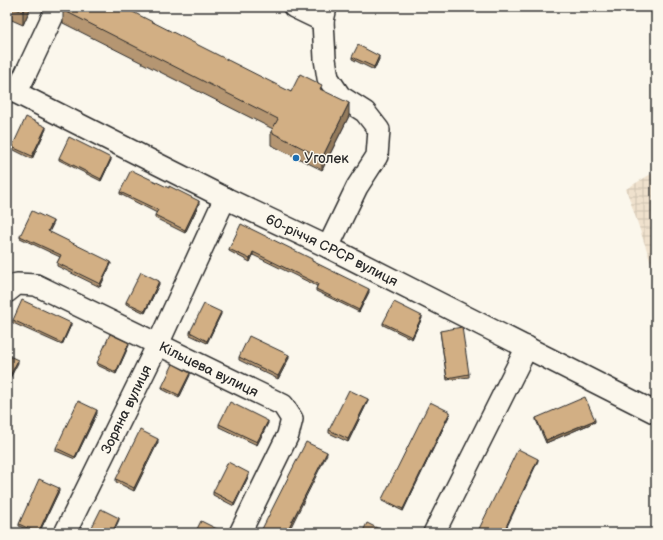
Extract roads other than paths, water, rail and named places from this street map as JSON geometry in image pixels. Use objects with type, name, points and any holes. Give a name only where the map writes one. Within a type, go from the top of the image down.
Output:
[{"type":"street","points":[[12,90],[57,7]]},
{"type":"street","points":[[294,7],[324,14],[324,59],[328,78],[340,96],[365,112],[379,130],[377,156],[357,187],[328,246]]},
{"type":"street","name":"60-річчя СРСР вулиця","points":[[12,90],[225,198],[328,246],[656,413]]},
{"type":"street","name":"Зоряна вулиця","points":[[65,533],[158,344],[225,198]]},
{"type":"street","name":"Кільцева вулиця","points":[[7,292],[17,284],[36,285],[283,405],[292,419],[288,435],[240,533]]},
{"type":"street","points":[[434,533],[528,347]]},
{"type":"place","name":"Уголек","points":[[296,158]]}]
